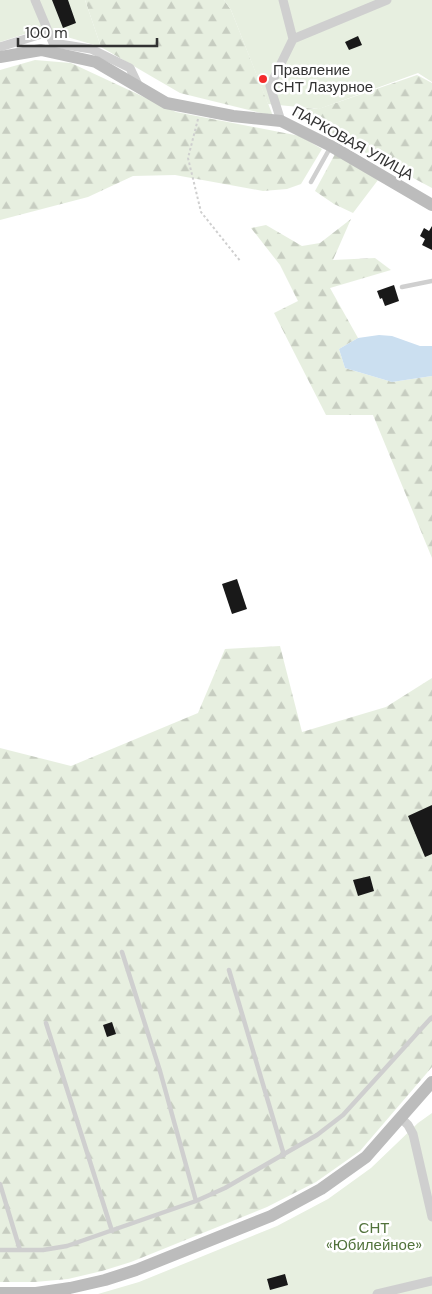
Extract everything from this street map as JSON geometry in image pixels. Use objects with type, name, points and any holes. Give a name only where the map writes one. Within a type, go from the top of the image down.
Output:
[{"type":"main road","name":"ПАРКОВАЯ УЛИЦА","points":[[0,57],[41,50],[96,62],[166,103],[201,110],[281,121],[331,146],[432,205]]},
{"type":"main road","points":[[0,1293],[45,1292],[105,1280],[136,1270],[270,1216],[321,1189],[366,1157],[432,1082]]},
{"type":"street","points":[[35,0],[53,43],[91,49],[130,68],[140,88]]},
{"type":"street","points":[[281,121],[270,86],[292,39],[284,0]]},
{"type":"street","points":[[292,39],[387,0]]},
{"type":"street","points":[[0,47],[48,32]]},
{"type":"street","points":[[401,1118],[413,1134],[432,1217]]},
{"type":"street","points":[[377,1294],[432,1281]]},
{"type":"lane","points":[[311,182],[331,146]]},
{"type":"lane","points":[[402,287],[432,281]]},
{"type":"lane","points":[[122,952],[160,1071],[196,1201]]},
{"type":"lane","points":[[229,970],[284,1155]]},
{"type":"lane","points":[[0,1250],[43,1250],[67,1246],[196,1201],[225,1188],[317,1135],[342,1115],[431,1018]]},
{"type":"lane","points":[[46,1023],[112,1231]]},
{"type":"lane","points":[[0,1184],[20,1250]]},
{"type":"path","points":[[201,110],[188,158],[201,212],[241,262]]},
{"type":"green space","points":[[0,0],[85,0],[101,47],[40,29],[0,42]]},
{"type":"green space","points":[[85,0],[224,0],[231,10],[273,116],[180,93],[101,47]]},
{"type":"green space","points":[[224,0],[432,0],[432,82],[418,73],[319,109],[268,104],[231,10]]},
{"type":"green space","points":[[35,60],[71,63],[176,112],[300,136],[322,149],[301,184],[287,189],[263,191],[175,175],[133,176],[88,197],[0,220],[0,70]]},
{"type":"green space","points":[[417,75],[432,83],[432,188],[291,113],[297,107],[318,109]]},
{"type":"green space","points":[[335,154],[378,180],[353,213],[334,204],[315,191]]},
{"type":"green space","points":[[351,219],[333,260],[375,258],[391,270],[330,288],[358,338],[339,349],[345,368],[392,382],[432,376],[432,558],[373,415],[326,415],[274,313],[298,301],[280,265],[251,228],[266,225],[302,246],[320,243]]},
{"type":"green space","points":[[280,646],[302,732],[386,707],[432,678],[432,1067],[360,1151],[316,1182],[267,1207],[131,1262],[102,1271],[68,1279],[35,1282],[0,1282],[0,748],[71,766],[198,713],[225,649]]},
{"type":"green space","name":"СНТ «Юбилейное»","points":[[432,1113],[432,1294],[98,1294],[139,1282],[277,1226],[328,1199],[371,1168],[418,1123]]},
{"type":"water","points":[[379,335],[392,336],[420,346],[432,346],[432,376],[392,382],[345,368],[339,349],[358,338]]},
{"type":"building","points":[[52,0],[68,0],[76,23],[63,28]]},
{"type":"building","points":[[358,36],[362,45],[349,50],[345,42]]},
{"type":"building","points":[[432,226],[432,250],[422,245],[425,239],[420,236],[424,228],[429,231]]},
{"type":"building","points":[[394,285],[399,301],[385,306],[377,291]]},
{"type":"building","points":[[237,579],[247,609],[232,614],[222,584]]},
{"type":"building","points":[[432,805],[432,854],[425,857],[408,816]]},
{"type":"building","points":[[370,876],[374,891],[358,896],[353,880]]},
{"type":"building","points":[[112,1022],[116,1034],[107,1037],[103,1025]]},
{"type":"building","points":[[285,1274],[288,1285],[270,1290],[267,1279]]},
{"type":"place","name":"Правление СНТ Лазурное","points":[[263,79]]}]
